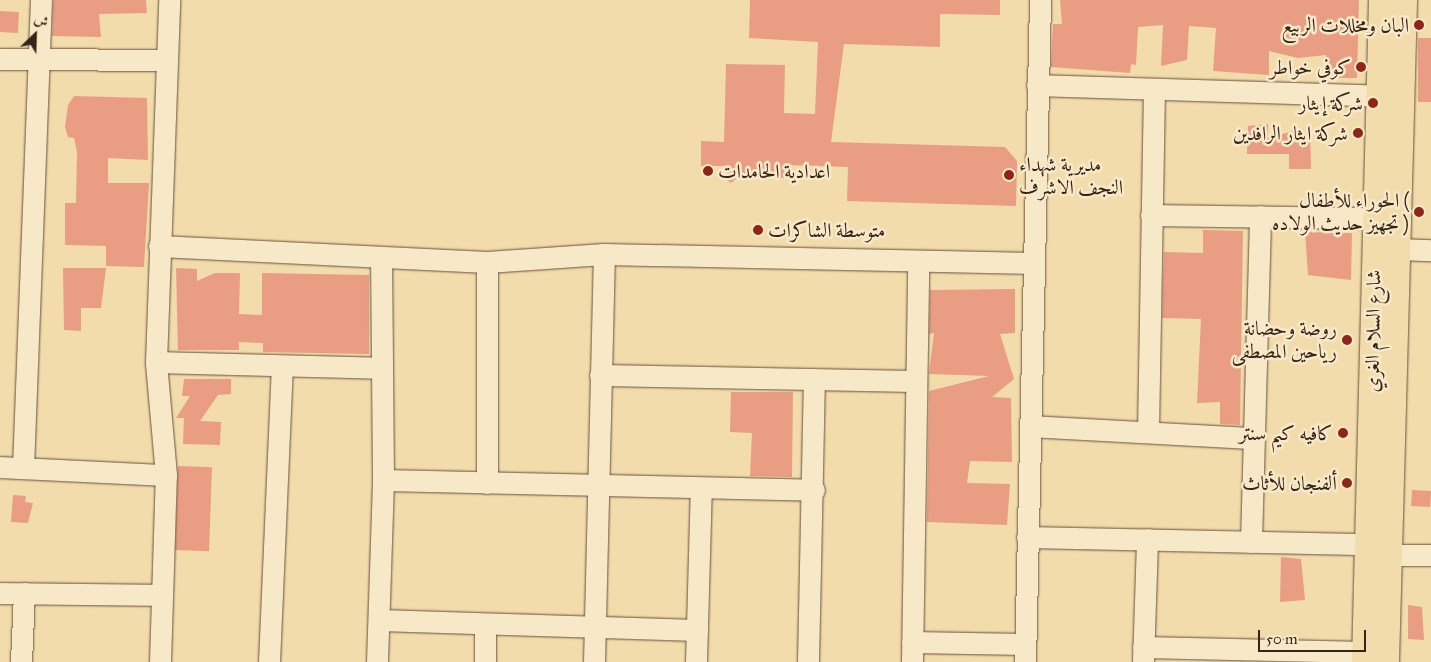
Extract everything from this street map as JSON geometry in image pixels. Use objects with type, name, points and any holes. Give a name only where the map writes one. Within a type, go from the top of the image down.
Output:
[{"type":"main road","name":"شارع السلام الغري","points":[[1380,550],[1376,218],[1382,0]]},
{"type":"main road","name":"شارع السلام الغري","points":[[1372,659],[1380,550],[1396,249],[1404,0]]},
{"type":"street","points":[[23,468],[41,58],[41,0]]},
{"type":"street","points":[[160,662],[166,475],[156,362],[170,0]]},
{"type":"street","points":[[918,261],[912,652],[1025,653],[1040,0]]},
{"type":"street","points":[[0,59],[167,60]]},
{"type":"street","points":[[1037,85],[1379,96]]},
{"type":"street","points":[[1148,432],[1154,89]]},
{"type":"street","points":[[1151,215],[1376,218]]},
{"type":"street","points":[[1251,542],[1260,216]]},
{"type":"street","points":[[159,246],[487,262],[604,254],[1033,263]]},
{"type":"street","points":[[1396,249],[1431,250]]},
{"type":"street","points":[[594,662],[604,254]]},
{"type":"street","points":[[377,662],[383,480],[378,368],[381,258]]},
{"type":"street","points":[[487,262],[487,483]]},
{"type":"street","points":[[156,362],[378,368]]},
{"type":"street","points":[[269,662],[282,366]]},
{"type":"street","points":[[600,375],[916,381]]},
{"type":"street","points":[[808,662],[814,490],[814,379]]},
{"type":"street","points":[[1030,426],[1254,438]]},
{"type":"street","points":[[0,468],[166,475]]},
{"type":"street","points":[[383,480],[814,490]]},
{"type":"street","points":[[696,662],[700,488]]},
{"type":"street","points":[[1027,537],[1251,542],[1431,555]]},
{"type":"street","points":[[1147,539],[1143,654],[1372,659]]},
{"type":"street","points":[[0,593],[162,595]]},
{"type":"street","points":[[22,662],[24,593]]},
{"type":"street","points":[[379,620],[697,630]]},
{"type":"street","points":[[485,624],[485,662]]},
{"type":"building","points":[[53,0],[146,0],[147,13],[99,14],[101,37],[52,36]]},
{"type":"building","points":[[750,0],[1000,0],[1000,15],[940,14],[940,47],[844,44],[831,142],[1005,147],[1017,161],[1016,206],[847,201],[848,167],[787,165],[787,178],[738,177],[731,183],[725,179],[726,166],[701,166],[701,141],[724,142],[726,64],[785,65],[784,113],[815,114],[818,42],[749,38]]},
{"type":"building","points":[[1060,0],[1359,0],[1357,78],[1324,78],[1326,55],[1298,58],[1269,51],[1269,75],[1213,71],[1216,28],[1189,26],[1187,60],[1161,66],[1163,25],[1138,27],[1136,65],[1131,64],[1130,73],[1051,67],[1053,24],[1062,24]]},
{"type":"building","points":[[0,11],[19,12],[18,33],[0,32]]},
{"type":"building","points":[[1418,38],[1431,38],[1431,102],[1418,102]]},
{"type":"building","points":[[74,96],[147,98],[148,160],[108,158],[108,183],[149,183],[144,267],[106,266],[106,246],[65,245],[65,203],[76,203],[77,152],[74,138],[68,137],[65,127],[68,105]]},
{"type":"building","points":[[1268,124],[1268,138],[1300,129],[1305,134],[1310,131],[1311,169],[1289,169],[1289,154],[1247,154],[1248,126]]},
{"type":"building","points":[[1203,230],[1243,231],[1240,425],[1220,424],[1220,402],[1197,403],[1201,319],[1162,318],[1164,252],[1203,253]]},
{"type":"building","points":[[1305,232],[1352,233],[1351,280],[1308,275]]},
{"type":"building","points":[[63,268],[106,268],[101,308],[81,308],[81,331],[64,330]]},
{"type":"building","points":[[176,268],[197,269],[197,281],[215,273],[240,273],[239,314],[262,315],[262,273],[369,275],[369,354],[263,352],[263,343],[239,342],[239,350],[178,350]]},
{"type":"building","points":[[1015,289],[1015,333],[1000,334],[1014,379],[992,397],[1011,398],[1012,462],[970,461],[967,483],[1010,484],[1007,525],[927,522],[929,391],[989,376],[929,374],[934,333],[929,334],[930,290]]},
{"type":"building","points":[[184,379],[231,379],[231,394],[218,395],[200,421],[221,422],[220,445],[183,444],[184,418],[176,418],[190,396],[182,396]]},
{"type":"building","points":[[731,392],[793,392],[792,477],[750,476],[752,433],[730,432]]},
{"type":"building","points":[[178,466],[212,467],[209,551],[175,550]]},
{"type":"building","points":[[1412,490],[1431,491],[1430,507],[1411,506]]},
{"type":"building","points":[[13,495],[26,496],[25,502],[33,503],[28,523],[11,522]]},
{"type":"building","points":[[1281,557],[1301,559],[1305,600],[1280,602]]},
{"type":"building","points":[[1408,605],[1422,607],[1424,640],[1408,639]]},
{"type":"place","name":"البان ومخللات الربيع","points":[[1419,25]]},
{"type":"place","name":"كوفي خواطر","points":[[1361,67]]},
{"type":"place","name":"شركة إيثار","points":[[1373,103]]},
{"type":"place","name":"شركة ايثار الرافدين","points":[[1358,133]]},
{"type":"place","name":"اعدادية الحامدات","points":[[708,171]]},
{"type":"place","name":"مديرية شهداء النجف الاشرف","points":[[1009,175]]},
{"type":"place","name":"الحوراء للأطفال ( تجهيز حديث الولاده )","points":[[1419,212]]},
{"type":"place","name":"متوسطة الشاكرات","points":[[758,230]]},
{"type":"place","name":"روضة وحضانة رياحين المصطفى","points":[[1347,340]]},
{"type":"place","name":"كافيه كيم سنتر","points":[[1343,433]]},
{"type":"place","name":"ألفنجان للأثاث","points":[[1347,483]]}]
